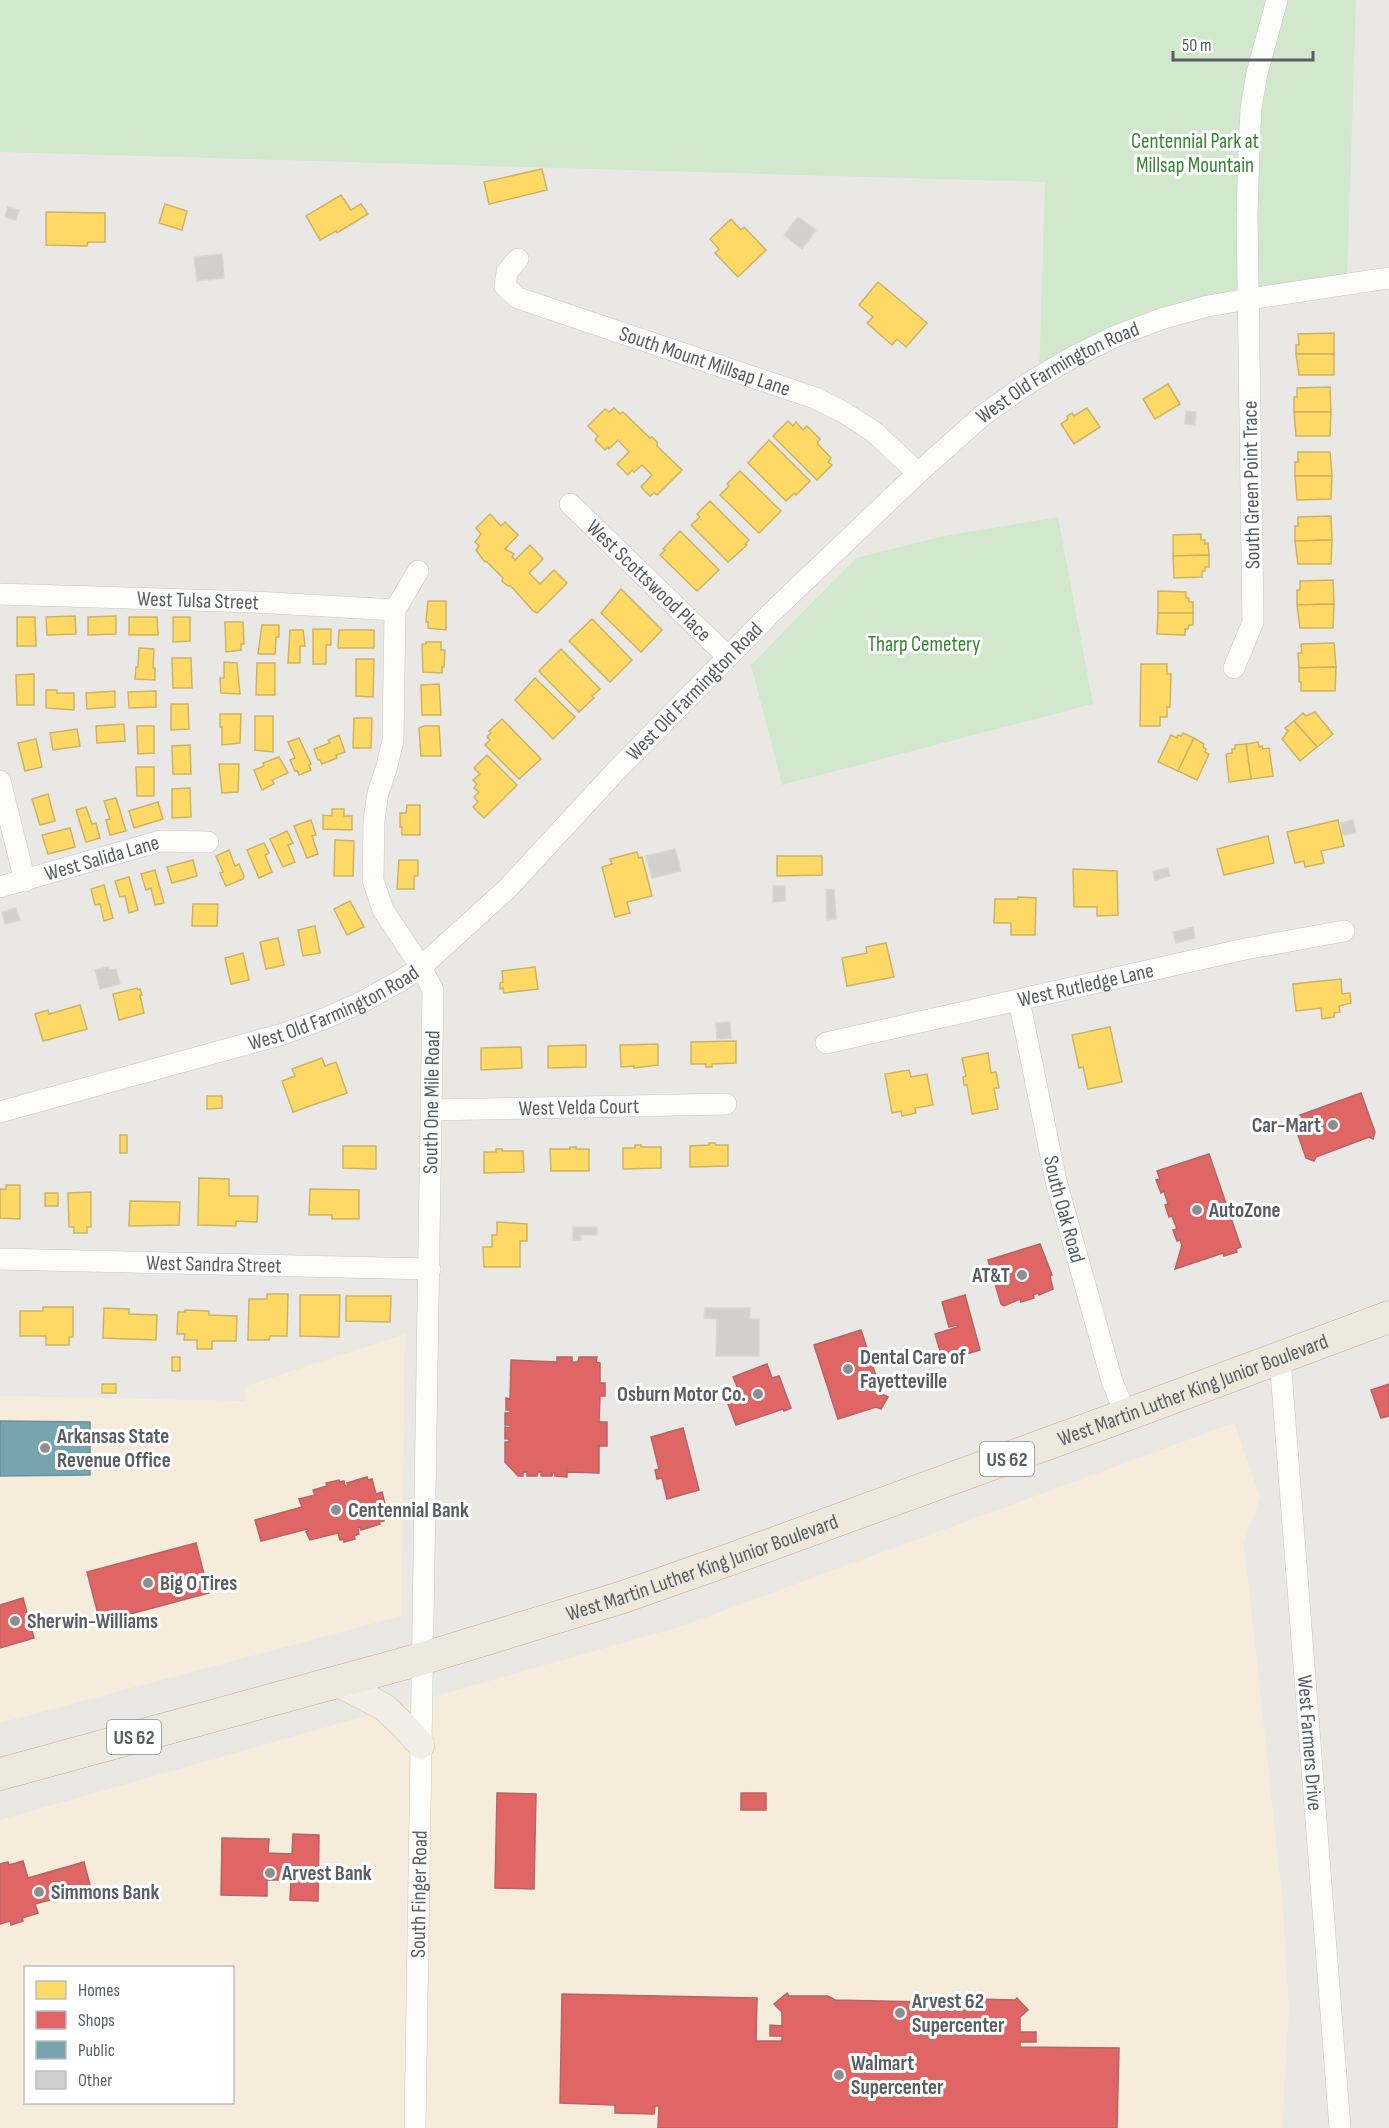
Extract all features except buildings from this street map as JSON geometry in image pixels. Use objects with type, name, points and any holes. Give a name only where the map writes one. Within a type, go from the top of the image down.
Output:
[{"type":"highway","name":"West Martin Luther King Junior Boulevard","points":[[0,1774],[421,1659],[683,1576],[1389,1317]]},
{"type":"main road","points":[[336,1682],[384,1707],[421,1745]]},
{"type":"street","name":"South Green Point Trace","points":[[1234,668],[1252,622],[1248,215],[1251,108],[1257,73],[1277,0]]},
{"type":"street","name":"South Mount Millsap Lane","points":[[518,259],[507,272],[505,286],[518,298],[815,398],[845,413],[874,432],[918,473]]},
{"type":"street","name":"West Old Farmington Road","points":[[0,1112],[283,1034],[362,1002],[421,967],[508,888],[615,772],[771,614],[918,473],[982,416],[1024,386],[1071,358],[1116,336],[1161,319],[1249,298],[1389,278]]},
{"type":"street","name":"West Scottswood Place","points":[[570,504],[728,657]]},
{"type":"street","name":"South One Mile Road","points":[[418,571],[395,610],[393,740],[378,793],[374,820],[373,880],[382,910],[421,967],[433,990],[430,1269],[421,1659]]},
{"type":"street","name":"West Tulsa Street","points":[[0,594],[254,602],[395,610]]},
{"type":"street","points":[[0,781],[25,881]]},
{"type":"street","name":"West Salida Lane","points":[[0,888],[160,841],[208,842]]},
{"type":"street","name":"West Rutledge Lane","points":[[826,1043],[1245,949],[1344,932]]},
{"type":"street","name":"South Oak Road","points":[[1019,1000],[1056,1181],[1112,1381],[1126,1415]]},
{"type":"street","name":"West Velda Court","points":[[432,1110],[726,1104]]},
{"type":"street","name":"West Sandra Street","points":[[0,1259],[430,1269]]},
{"type":"street","name":"West Farmers Drive","points":[[1280,1358],[1340,2128]]},
{"type":"street","name":"South Finger Road","points":[[416,2128],[421,1659]]},
{"type":"shaded area","points":[[405,1334],[401,1616],[0,1723],[0,1396],[245,1401],[246,1386]]},
{"type":"shaded area","points":[[1234,1423],[1260,1497],[1244,1543],[1282,1895],[1289,2008],[1282,2128],[0,2128],[0,1820],[682,1626]]},
{"type":"green space","name":"Centennial Park at Millsap Mountain","points":[[0,0],[1356,0],[1347,284],[1208,306],[1039,377],[1045,182],[0,152]]},
{"type":"green space","name":"Tharp Cemetery","points":[[1058,517],[1093,704],[782,785],[751,665],[856,558],[944,536]]},
{"type":"place","name":"Car-Mart","points":[[1333,1125]]},
{"type":"place","name":"AutoZone","points":[[1197,1210]]},
{"type":"place","name":"AT&T","points":[[1022,1275]]},
{"type":"place","name":"Dental Care of Fayetteville","points":[[848,1369]]},
{"type":"place","name":"Osburn Motor Co.","points":[[758,1394]]},
{"type":"place","name":"Arkansas State Revenue Office","points":[[45,1448]]},
{"type":"place","name":"Centennial Bank","points":[[336,1510]]},
{"type":"place","name":"Big O Tires","points":[[148,1583]]},
{"type":"place","name":"Sherwin-Williams","points":[[15,1621]]},
{"type":"place","name":"Arvest Bank","points":[[270,1873]]},
{"type":"place","name":"Simmons Bank","points":[[39,1892]]},
{"type":"place","name":"Arvest 62 Supercenter","points":[[900,2013]]},
{"type":"place","name":"Walmart Supercenter","points":[[839,2075]]}]
